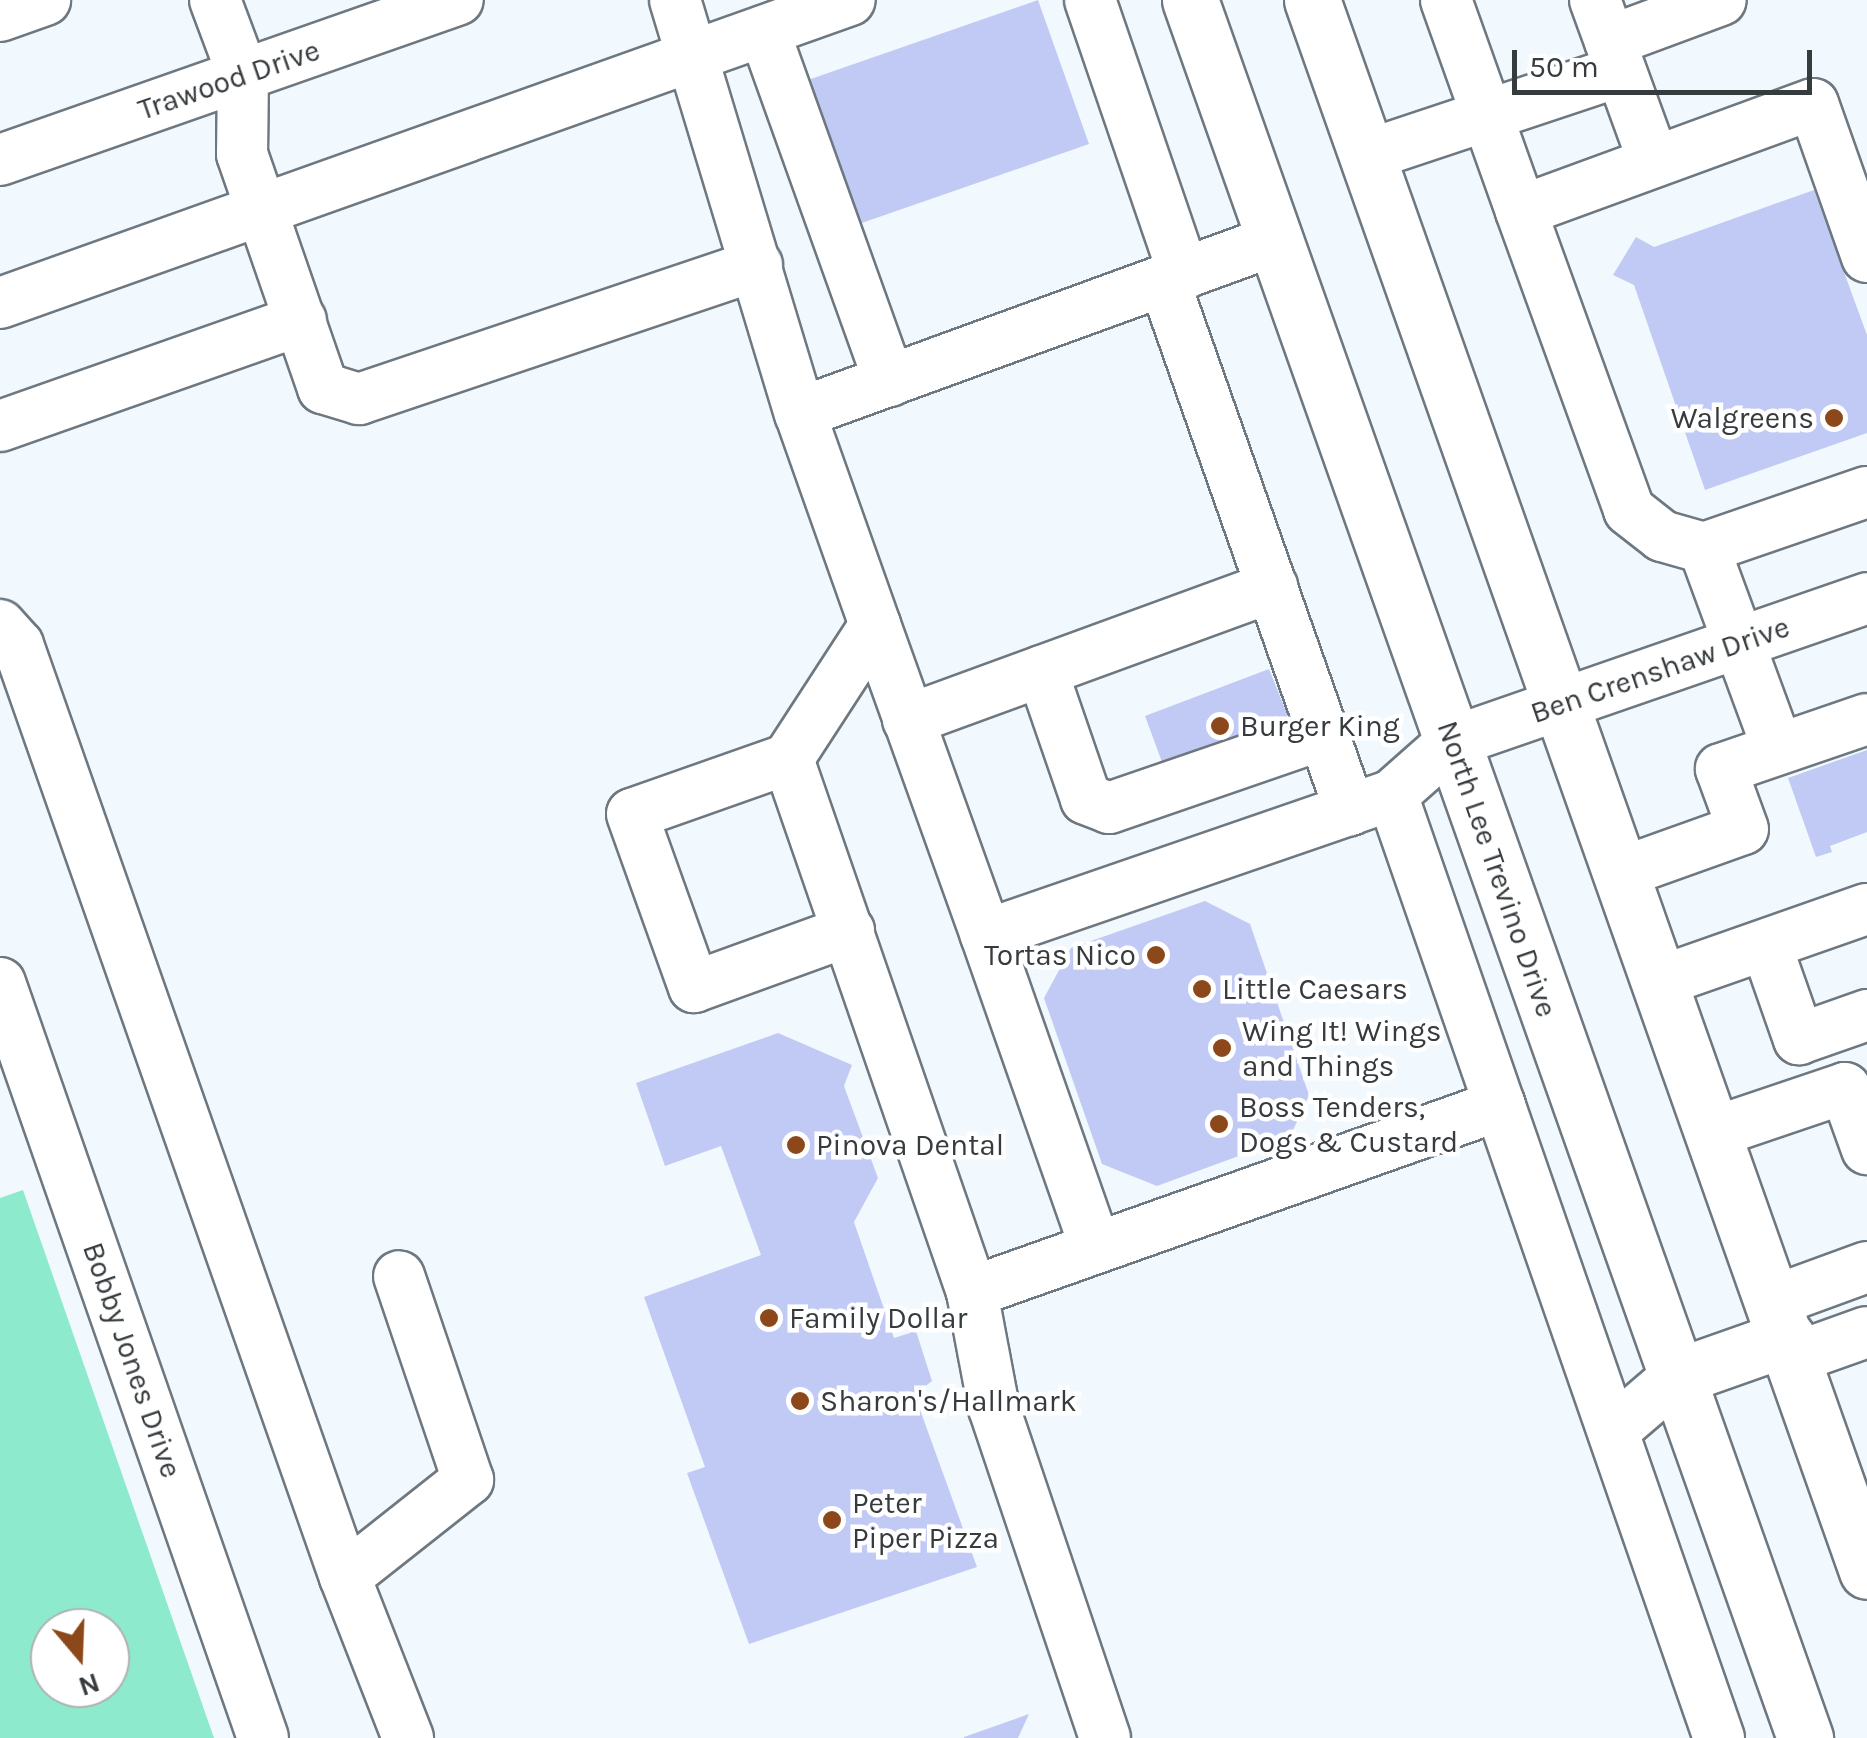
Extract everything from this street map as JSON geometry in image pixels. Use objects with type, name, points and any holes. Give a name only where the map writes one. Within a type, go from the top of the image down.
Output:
[{"type":"main road","name":"North Lee Trevino Drive","points":[[1190,0],[1805,1738]]},
{"type":"main road","points":[[1312,0],[1785,1332],[1851,1474],[1862,1542]]},
{"type":"main road","points":[[1676,1377],[1785,1332]]},
{"type":"street","points":[[0,16],[44,0]]},
{"type":"street","points":[[215,0],[243,75],[242,154],[323,388],[359,399],[757,265]]},
{"type":"street","name":"Trawood Drive","points":[[0,160],[243,75],[338,20],[458,0]]},
{"type":"street","points":[[675,0],[800,413],[1095,1247]]},
{"type":"street","points":[[0,304],[850,0]]},
{"type":"street","points":[[1090,0],[1272,587],[1324,734],[1371,802],[1500,1106],[1719,1738]]},
{"type":"street","points":[[1446,0],[1628,510],[1662,536],[1704,548],[1867,492]]},
{"type":"street","points":[[1368,156],[1485,116],[1608,37],[1721,0]]},
{"type":"street","points":[[764,31],[888,381]]},
{"type":"street","points":[[1608,37],[1654,162]]},
{"type":"street","points":[[1521,211],[1813,104],[1867,257]]},
{"type":"street","points":[[800,413],[1275,240]]},
{"type":"street","points":[[0,426],[300,320]]},
{"type":"street","points":[[1704,548],[1778,749]]},
{"type":"street","points":[[908,720],[1272,587]]},
{"type":"street","name":"Ben Crenshaw Drive","points":[[1452,742],[1867,598]]},
{"type":"street","points":[[0,625],[18,645],[14,680],[408,1738]]},
{"type":"street","points":[[849,931],[694,987],[632,814],[788,759],[875,626]]},
{"type":"street","points":[[1042,672],[1086,799],[1109,808],[1324,734]]},
{"type":"street","points":[[1624,872],[1743,829],[1721,769],[1867,718]]},
{"type":"street","points":[[986,935],[1371,802],[1452,742]]},
{"type":"street","points":[[788,759],[972,1292],[994,1408],[1105,1738]]},
{"type":"street","points":[[1662,981],[1867,910]]},
{"type":"street","points":[[1766,945],[1799,1039],[1867,1016]]},
{"type":"street","name":"Bobby Jones Drive","points":[[0,983],[263,1738]]},
{"type":"street","points":[[1714,1132],[1845,1088],[1867,1149]]},
{"type":"street","points":[[972,1292],[1500,1106]]},
{"type":"street","points":[[1785,1332],[1867,1267]]},
{"type":"street","points":[[345,1576],[468,1480],[399,1276]]},
{"type":"street","points":[[1785,1332],[1867,1332]]},
{"type":"street","points":[[1613,1431],[1676,1377]]},
{"type":"shaded area","points":[[23,1190],[214,1738],[0,1738],[0,1198]]},
{"type":"building","points":[[1038,0],[1089,144],[856,225],[805,81]]},
{"type":"building","name":"Walgreens","points":[[1814,190],[1867,335],[1867,433],[1705,490],[1634,285],[1613,275],[1636,237],[1654,247]]},
{"type":"building","name":"Burger King","points":[[1269,669],[1296,736],[1169,781],[1145,716]]},
{"type":"building","points":[[1867,750],[1867,832],[1830,846],[1832,852],[1816,857],[1788,778]]},
{"type":"building","points":[[1205,901],[1250,924],[1309,1095],[1290,1137],[1157,1186],[1102,1164],[1044,998],[1071,948]]},
{"type":"building","points":[[778,1033],[852,1065],[844,1086],[878,1178],[854,1222],[894,1338],[916,1331],[932,1381],[915,1394],[850,1418],[915,1396],[977,1567],[749,1644],[687,1473],[705,1467],[644,1297],[761,1255],[721,1146],[665,1166],[636,1083]]},
{"type":"building","points":[[1029,1714],[1018,1738],[964,1738],[964,1737]]},
{"type":"place","name":"Walgreens","points":[[1834,418]]},
{"type":"place","name":"Burger King","points":[[1220,726]]},
{"type":"place","name":"Tortas Nico","points":[[1156,955]]},
{"type":"place","name":"Little Caesars","points":[[1202,989]]},
{"type":"place","name":"Wing It! Wings and Things","points":[[1222,1048]]},
{"type":"place","name":"Boss Tenders, Dogs & Custard","points":[[1219,1124]]},
{"type":"place","name":"Pinova Dental","points":[[796,1145]]},
{"type":"place","name":"Family Dollar","points":[[769,1318]]},
{"type":"place","name":"Sharon's/Hallmark","points":[[800,1401]]},
{"type":"place","name":"Peter Piper Pizza","points":[[832,1520]]}]
